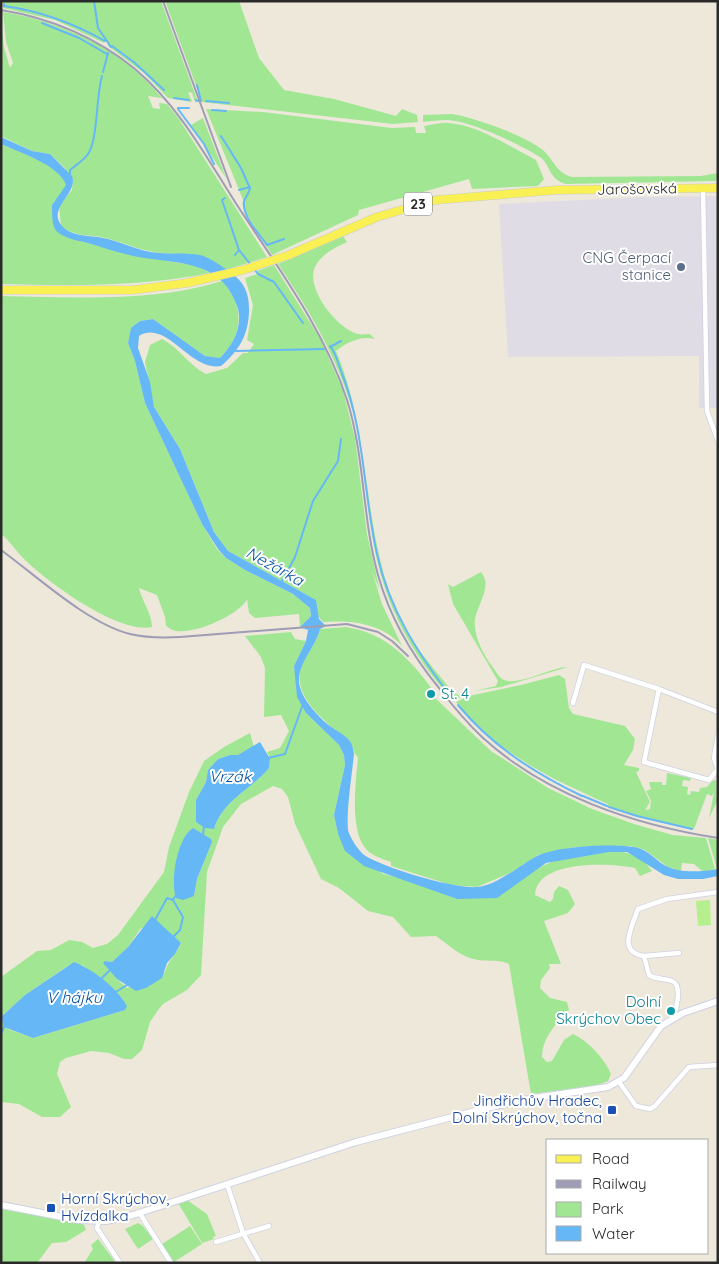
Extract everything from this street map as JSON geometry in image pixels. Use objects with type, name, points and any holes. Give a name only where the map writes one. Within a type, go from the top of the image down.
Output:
[{"type":"main road","name":"Jarošovská","points":[[1,290],[134,290],[188,283],[243,270],[288,254],[377,217],[436,200],[557,190],[718,188]]},
{"type":"street","points":[[703,188],[707,411],[718,441]]},
{"type":"street","points":[[574,703],[584,665],[658,689],[718,712]]},
{"type":"street","points":[[658,689],[644,762],[709,780],[718,770],[714,758],[718,735]]},
{"type":"street","points":[[679,953],[644,956],[634,954],[628,943],[638,909],[667,899],[718,892]]},
{"type":"street","points":[[644,956],[650,975],[674,981],[676,984],[677,1006],[674,1018]]},
{"type":"street","points":[[1,1205],[78,1220],[99,1220],[139,1212],[226,1182],[356,1142],[491,1107],[534,1098],[603,1089],[619,1082],[661,1026],[674,1018],[718,1001]]},
{"type":"street","points":[[677,1006],[690,1011]]},
{"type":"street","points":[[619,1082],[636,1106],[650,1109],[655,1106],[689,1067],[718,1065]]},
{"type":"street","points":[[226,1182],[243,1233],[260,1263]]},
{"type":"street","points":[[139,1212],[171,1263]]},
{"type":"street","points":[[99,1220],[97,1228],[120,1263]]},
{"type":"street","points":[[216,1242],[269,1226]]},
{"type":"shaded area","points":[[718,196],[718,408],[699,408],[699,356],[508,357],[499,204],[646,197]]},
{"type":"green space","points":[[3,1],[161,1],[198,102],[195,102],[192,93],[188,92],[192,102],[168,98],[144,73],[108,46],[106,40],[104,43],[55,20],[3,8]]},
{"type":"green space","points":[[165,1],[239,1],[259,58],[284,90],[334,99],[396,116],[402,109],[417,115],[418,122],[393,124],[202,102]]},
{"type":"green space","points":[[3,12],[48,23],[91,41],[111,52],[146,81],[162,98],[148,96],[153,108],[160,109],[159,103],[167,104],[179,119],[267,257],[225,270],[216,263],[198,256],[149,251],[111,239],[76,234],[61,226],[59,206],[72,190],[73,179],[50,154],[32,151],[1,136],[1,21],[4,47],[10,68],[13,63],[6,42]]},
{"type":"green space","points":[[206,109],[263,112],[392,128],[415,127],[416,133],[426,133],[424,126],[442,123],[460,125],[493,137],[536,160],[544,179],[538,186],[472,189],[469,179],[359,210],[358,215],[272,255],[246,213],[242,203],[244,202]]},
{"type":"green space","points":[[452,114],[487,123],[527,140],[545,152],[563,173],[572,177],[701,176],[718,173],[716,181],[566,184],[556,179],[540,157],[495,134],[457,121],[423,122],[423,115]]},
{"type":"green space","points":[[203,118],[226,178],[191,125]]},
{"type":"green space","points":[[1,144],[38,160],[62,177],[67,185],[52,205],[54,227],[66,237],[137,256],[198,266],[210,273],[184,278],[132,283],[79,285],[1,284]]},
{"type":"green space","points":[[343,236],[347,242],[326,254],[316,265],[313,274],[318,295],[332,316],[350,330],[358,334],[370,334],[375,339],[365,338],[354,341],[336,351],[347,383],[360,440],[350,401],[334,360],[302,302],[278,264]]},
{"type":"green space","points":[[274,265],[321,340],[343,391],[355,438],[367,534],[380,591],[372,571],[382,604],[402,646],[394,638],[376,628],[355,623],[323,622],[317,615],[316,600],[228,551],[214,532],[180,449],[154,407],[145,362],[150,345],[162,339],[206,374],[227,368],[243,353],[248,353],[254,344],[247,340],[253,305],[245,278],[258,274],[257,271]]},
{"type":"green space","points":[[222,281],[235,300],[239,320],[234,339],[220,358],[205,356],[153,319],[140,321],[132,328],[128,343],[135,361],[145,403],[202,524],[217,549],[226,558],[245,570],[293,594],[310,608],[311,616],[300,627],[299,614],[255,618],[249,613],[247,599],[233,612],[209,625],[183,631],[173,630],[166,625],[157,595],[139,588],[152,627],[138,627],[121,623],[85,605],[50,581],[25,560],[1,534],[1,296],[141,296],[195,288]]},
{"type":"green space","points":[[361,451],[377,546],[396,610],[407,632],[452,691],[458,695],[470,692],[453,701],[421,660],[397,618],[380,572],[368,509]]},
{"type":"green space","points":[[481,572],[484,577],[485,589],[475,619],[477,638],[482,650],[499,676],[504,680],[511,681],[527,679],[568,667],[501,687],[474,691],[496,686],[498,681],[453,604],[448,584],[453,587]]},
{"type":"green space","points":[[346,627],[374,635],[397,650],[426,681],[435,693],[434,697],[491,751],[548,788],[592,809],[673,835],[706,838],[715,869],[703,872],[694,864],[682,863],[681,871],[668,867],[645,850],[631,846],[575,847],[538,855],[510,873],[477,887],[451,885],[391,866],[391,862],[371,854],[361,841],[355,818],[358,757],[349,741],[328,724],[306,699],[302,691],[299,675],[301,667],[320,629]]},
{"type":"green space","points":[[291,632],[295,639],[306,641],[294,666],[306,713],[339,745],[344,755],[345,765],[334,815],[338,834],[383,874],[403,878],[457,899],[555,861],[581,854],[619,851],[638,858],[650,868],[652,871],[640,876],[635,868],[624,866],[593,865],[561,869],[548,875],[539,883],[535,895],[550,902],[559,886],[568,890],[575,904],[568,913],[544,921],[561,964],[549,964],[550,968],[541,980],[540,988],[550,998],[567,1002],[569,1010],[547,1037],[542,1057],[547,1062],[552,1061],[564,1040],[573,1034],[590,1046],[605,1062],[611,1074],[608,1081],[595,1086],[531,1094],[509,964],[472,959],[456,951],[436,936],[411,937],[393,917],[368,911],[339,888],[321,879],[295,824],[288,797],[282,789],[273,786],[241,804],[223,827],[207,872],[201,975],[187,990],[163,1004],[158,1010],[150,1022],[142,1050],[132,1059],[124,1059],[109,1053],[91,1051],[66,1058],[60,1062],[57,1074],[71,1107],[60,1117],[42,1117],[19,1104],[1,1102],[1,1020],[8,1029],[33,1038],[125,1010],[123,999],[106,983],[82,965],[69,965],[25,995],[1,1017],[1,977],[37,951],[51,950],[69,940],[82,942],[93,948],[107,944],[118,935],[164,872],[169,847],[189,792],[204,761],[224,747],[250,733],[254,747],[238,755],[230,755],[218,759],[208,770],[206,782],[196,800],[196,822],[214,829],[224,810],[269,768],[270,759],[267,752],[280,748],[289,731],[281,715],[264,717],[265,668],[261,657],[245,636]],"holes":[[[212,842],[197,879],[194,896],[174,884],[178,857]],[[141,928],[181,943],[165,972],[127,988],[117,979],[105,961],[112,962],[128,947]]]},
{"type":"green space","points":[[559,675],[565,679],[569,708],[573,714],[625,726],[635,739],[633,750],[624,765],[639,768],[639,771],[636,772],[650,802],[645,810],[650,809],[651,801],[646,791],[651,789],[649,782],[662,782],[662,785],[666,785],[667,773],[691,778],[690,781],[683,780],[682,786],[688,787],[687,794],[690,795],[691,791],[699,792],[700,788],[707,787],[712,781],[716,780],[717,802],[709,818],[714,792],[712,796],[707,794],[694,829],[637,816],[607,806],[608,804],[545,774],[508,751],[473,721],[456,702],[469,696]]},
{"type":"green space","points":[[708,838],[718,840],[718,869],[717,869]]},
{"type":"green space","points":[[710,900],[711,925],[698,926],[696,901]]},
{"type":"green space","points":[[187,1200],[207,1214],[216,1236],[213,1237],[214,1239],[202,1243],[178,1203]]},
{"type":"green space","points":[[1,1209],[83,1223],[86,1230],[66,1242],[52,1243],[37,1263],[1,1263]]},
{"type":"green space","points":[[138,1223],[143,1226],[153,1239],[138,1249],[125,1229]]},
{"type":"green space","points":[[190,1226],[202,1244],[174,1262],[162,1244]]},
{"type":"green space","points":[[98,1239],[114,1260],[114,1263],[84,1263],[93,1249],[91,1245]]},
{"type":"water","points":[[1,137],[32,151],[50,154],[72,176],[73,183],[71,189],[58,214],[59,220],[67,230],[72,233],[109,239],[151,252],[200,255],[224,267],[245,288],[248,297],[249,319],[245,334],[238,348],[221,366],[210,366],[199,361],[159,334],[149,333],[139,336],[138,348],[150,382],[154,407],[180,449],[214,532],[228,551],[316,600],[319,619],[326,626],[320,629],[301,668],[299,675],[300,688],[315,712],[347,738],[352,746],[354,754],[348,803],[348,830],[352,840],[362,853],[387,866],[402,871],[466,887],[484,886],[492,883],[537,856],[546,853],[572,848],[602,846],[638,848],[648,852],[667,867],[681,871],[718,869],[718,876],[703,879],[678,879],[664,875],[627,852],[609,852],[546,863],[497,898],[457,899],[364,866],[345,851],[338,834],[334,815],[345,765],[344,755],[339,745],[306,713],[297,697],[294,666],[306,641],[308,630],[300,627],[311,616],[310,608],[293,594],[245,570],[226,558],[218,549],[202,524],[145,403],[135,361],[128,343],[131,328],[140,321],[153,319],[205,356],[220,358],[233,341],[238,327],[239,313],[230,291],[221,280],[210,272],[197,267],[125,254],[63,236],[54,227],[52,216],[52,205],[66,185],[62,178],[56,171],[38,160],[1,144]]},
{"type":"water","name":"Vrzák","points":[[260,742],[270,759],[269,768],[224,810],[214,829],[205,828],[196,822],[196,800],[206,782],[208,770],[218,759],[230,755],[238,755]]},
{"type":"water","points":[[193,828],[211,839],[212,842],[197,879],[194,896],[183,900],[176,898],[174,891],[176,860],[187,833]]},
{"type":"water","points":[[152,916],[181,943],[167,963],[162,978],[146,988],[136,991],[117,979],[103,963],[105,961],[112,962],[128,947]]},
{"type":"water","name":"V hájku","points":[[74,962],[82,965],[111,986],[123,999],[127,1006],[125,1010],[33,1038],[4,1027],[1,1017],[25,995]]},
{"type":"waterway","points":[[94,1],[98,28],[111,47]]},
{"type":"waterway","points":[[4,4],[4,6],[31,11],[56,19],[105,41]]},
{"type":"waterway","points":[[42,23],[79,38],[107,54]]},
{"type":"waterway","points":[[112,46],[135,63],[164,90]]},
{"type":"waterway","points":[[103,72],[108,53]]},
{"type":"waterway","points":[[70,174],[70,170],[88,154],[94,139],[102,76]]},
{"type":"waterway","points":[[197,85],[201,101]]},
{"type":"waterway","points":[[174,98],[189,100]]},
{"type":"waterway","points":[[206,101],[229,103]]},
{"type":"waterway","points":[[178,108],[189,108]]},
{"type":"waterway","points":[[178,109],[204,144],[214,164]]},
{"type":"waterway","points":[[212,110],[226,111]]},
{"type":"waterway","points":[[221,136],[241,168],[249,186]]},
{"type":"waterway","points":[[239,190],[250,187],[245,198],[244,207],[252,225],[267,245],[284,239]]},
{"type":"waterway","points":[[225,198],[222,200],[239,250],[235,255]]},
{"type":"waterway","points":[[239,250],[251,265]]},
{"type":"waterway","points":[[254,269],[258,274],[274,282],[303,323]]},
{"type":"waterway","points":[[330,347],[341,341]]},
{"type":"waterway","points":[[330,346],[337,358],[355,416],[372,531],[382,574],[397,612],[416,648],[452,698]]},
{"type":"waterway","points":[[236,351],[324,349]]},
{"type":"waterway","name":"Nežárka","points":[[282,581],[295,557],[313,501],[338,461],[341,439]]},
{"type":"waterway","points":[[268,758],[285,754],[303,704]]},
{"type":"waterway","points":[[458,705],[471,720],[500,746],[547,778],[582,796]]},
{"type":"waterway","points":[[583,796],[607,806]]},
{"type":"waterway","points":[[609,807],[637,816],[692,829]]},
{"type":"waterway","points":[[203,836],[204,826]]},
{"type":"waterway","points":[[154,922],[167,898],[173,900],[176,895]]},
{"type":"waterway","points":[[173,900],[183,917],[180,930],[173,937]]},
{"type":"waterway","points":[[100,980],[109,971]]},
{"type":"waterway","points":[[114,993],[127,985]]},
{"type":"waterway","points":[[1,1034],[4,1027]]},
{"type":"railway","points":[[163,1],[231,187]]},
{"type":"railway","points":[[1,10],[37,18],[72,30],[120,58],[135,69],[165,99],[203,151],[299,300],[326,348],[347,400],[353,422],[369,532],[383,591],[402,635],[419,662],[459,713],[482,737],[507,757],[562,791],[623,816],[655,825],[718,838]]},
{"type":"railway","points":[[1,550],[80,610],[97,620],[130,634],[161,638],[347,624],[378,632],[392,641],[408,656]]},
{"type":"place","name":"CNG Čerpací stanice","points":[[681,267]]},
{"type":"place","name":"St. 4","points":[[431,694]]},
{"type":"place","name":"Dolní Skrýchov Obec","points":[[671,1011]]},
{"type":"place","name":"Jindřichův Hradec, Dolní Skrýchov, točna","points":[[612,1110]]},
{"type":"place","name":"Horní Skrýchov, Hvízdalka","points":[[51,1208]]}]
